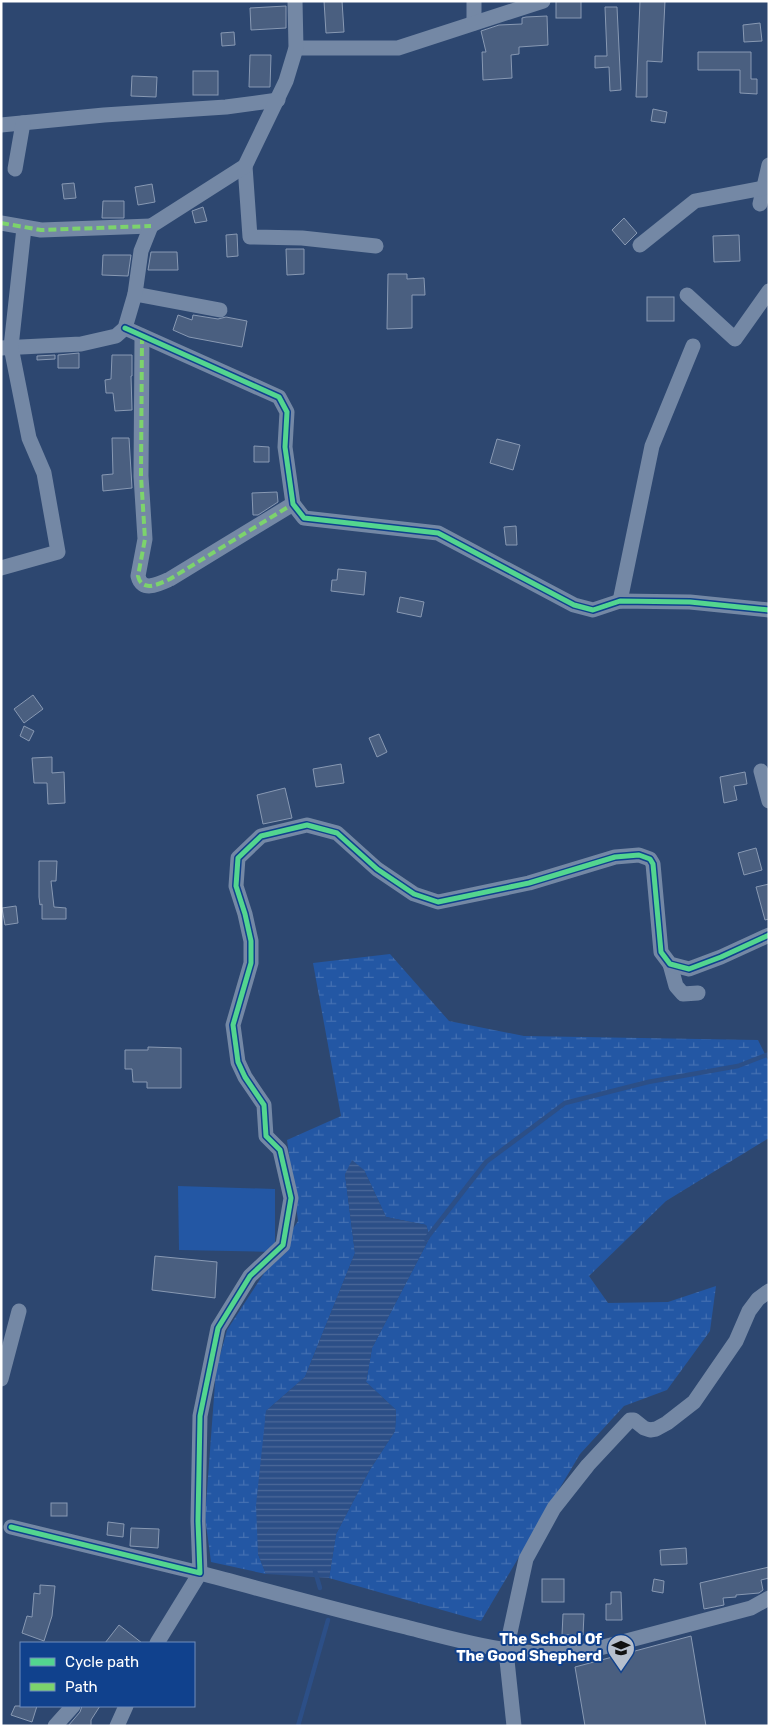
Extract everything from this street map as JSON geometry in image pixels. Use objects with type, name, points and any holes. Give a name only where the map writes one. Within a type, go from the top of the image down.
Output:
[{"type":"street","points":[[295,1],[297,15],[296,48],[278,100],[245,166],[250,237],[302,238],[376,246]]},
{"type":"street","points":[[474,1],[474,24]]},
{"type":"street","points":[[296,48],[398,48],[543,1]]},
{"type":"street","points":[[1,125],[104,115],[226,108],[278,100]]},
{"type":"street","points":[[16,169],[23,123]]},
{"type":"street","points":[[760,204],[769,165]]},
{"type":"street","points":[[1,223],[41,230],[151,226],[245,166]]},
{"type":"street","points":[[640,245],[695,201],[764,188]]},
{"type":"street","points":[[6,347],[81,344],[116,336],[125,328],[135,294],[141,251],[151,226]]},
{"type":"street","points":[[1,568],[58,552],[44,473],[29,438],[6,347],[24,228]]},
{"type":"street","points":[[687,295],[735,339],[769,291]]},
{"type":"street","points":[[135,294],[220,310]]},
{"type":"street","points":[[125,328],[278,397],[287,412],[285,448],[293,504],[304,518],[438,534],[574,606],[593,610],[620,601],[690,602],[769,610]]},
{"type":"street","points":[[142,336],[141,476],[145,539],[138,576],[139,581],[153,587],[170,579],[293,504]]},
{"type":"street","points":[[620,601],[652,446],[693,346]]},
{"type":"street","points":[[761,772],[769,801]]},
{"type":"street","points":[[158,1642],[200,1573],[198,1522],[200,1416],[218,1328],[250,1276],[283,1244],[291,1198],[280,1150],[266,1136],[264,1105],[245,1077],[238,1062],[233,1025],[251,963],[251,941],[236,886],[238,858],[261,836],[307,826],[337,833],[384,874],[414,894],[438,902],[528,883],[615,857],[639,855],[650,859],[653,864],[661,952],[670,964],[676,986],[683,994],[698,993]]},
{"type":"street","points":[[670,964],[689,969],[769,935]]},
{"type":"street","points":[[514,1726],[506,1650],[526,1560],[554,1508],[588,1465],[630,1420],[634,1420],[644,1428],[656,1429],[694,1402],[736,1341],[749,1311],[758,1299],[769,1291]]},
{"type":"street","points":[[1,1379],[19,1311]]},
{"type":"street","points":[[11,1527],[200,1573],[365,1617],[506,1650],[556,1654],[576,1653],[750,1608],[769,1598]]},
{"type":"street","points":[[55,1726],[72,1707]]},
{"type":"street","points":[[117,1726],[126,1707]]},
{"type":"green space","points":[[390,954],[449,1021],[524,1036],[758,1040],[769,1062],[769,1138],[666,1201],[589,1276],[608,1303],[668,1302],[716,1286],[710,1331],[667,1390],[624,1406],[580,1454],[481,1621],[329,1578],[336,1534],[369,1471],[395,1431],[396,1410],[366,1382],[372,1348],[430,1237],[426,1225],[386,1217],[364,1170],[345,1174],[355,1253],[305,1377],[266,1411],[258,1554],[266,1574],[211,1562],[205,1517],[216,1370],[227,1330],[298,1221],[287,1140],[341,1116],[313,963]]},
{"type":"green space","points":[[178,1186],[275,1189],[275,1252],[179,1250]]},
{"type":"shaded area","points":[[352,1160],[364,1170],[386,1217],[426,1225],[430,1237],[372,1348],[366,1382],[396,1410],[395,1431],[369,1471],[336,1534],[329,1578],[266,1574],[258,1554],[256,1505],[266,1411],[305,1377],[355,1253],[345,1174]]},
{"type":"building","points":[[324,1],[342,1],[344,32],[326,33]]},
{"type":"building","points":[[556,1],[581,1],[581,18],[556,18]]},
{"type":"building","points":[[640,1],[665,1],[662,62],[647,61],[647,97],[636,97]]},
{"type":"building","points":[[286,6],[286,28],[251,30],[250,8]]},
{"type":"building","points":[[605,7],[617,7],[621,90],[610,91],[609,67],[595,68],[595,56],[607,56]]},
{"type":"building","points":[[547,16],[548,45],[519,47],[519,54],[511,55],[512,78],[483,80],[482,52],[486,52],[481,31],[499,25],[522,24],[522,18],[526,17]]},
{"type":"building","points":[[760,23],[762,41],[744,42],[743,25]]},
{"type":"building","points":[[234,32],[235,45],[222,46],[221,33]]},
{"type":"building","points":[[698,52],[751,52],[751,79],[757,79],[757,94],[740,93],[740,70],[698,70]]},
{"type":"building","points":[[250,55],[271,55],[270,87],[249,87]]},
{"type":"building","points":[[193,71],[218,71],[218,95],[193,95]]},
{"type":"building","points":[[132,76],[157,77],[156,97],[131,96]]},
{"type":"building","points":[[653,109],[667,112],[665,123],[651,121]]},
{"type":"building","points":[[74,183],[76,198],[64,199],[62,184]]},
{"type":"building","points":[[152,184],[155,202],[138,205],[135,187]]},
{"type":"building","points":[[103,201],[124,201],[124,218],[102,218]]},
{"type":"building","points":[[203,207],[207,221],[195,223],[192,211]]},
{"type":"building","points":[[624,218],[637,233],[625,245],[612,230]]},
{"type":"building","points":[[237,234],[238,256],[227,257],[226,235]]},
{"type":"building","points":[[739,235],[740,261],[714,262],[713,236]]},
{"type":"building","points":[[286,249],[304,249],[304,274],[287,275]]},
{"type":"building","points":[[151,252],[177,252],[178,270],[148,270]]},
{"type":"building","points":[[103,255],[131,255],[128,276],[102,275]]},
{"type":"building","points":[[388,274],[407,274],[407,279],[424,278],[425,295],[412,295],[412,328],[387,329]]},
{"type":"building","points":[[647,297],[674,297],[674,321],[647,321]]},
{"type":"building","points":[[178,315],[192,320],[193,315],[218,319],[226,317],[247,321],[242,347],[189,337],[173,330]]},
{"type":"building","points":[[79,353],[79,368],[58,368],[58,355]]},
{"type":"building","points":[[55,355],[55,359],[37,360],[37,356]]},
{"type":"building","points":[[112,355],[132,355],[132,410],[115,411],[113,393],[106,393],[105,380],[111,379]]},
{"type":"building","points":[[112,438],[129,438],[132,488],[103,491],[102,475],[113,474]]},
{"type":"building","points":[[497,439],[520,445],[513,470],[490,463]]},
{"type":"building","points":[[254,446],[269,447],[269,462],[254,462]]},
{"type":"building","points":[[277,492],[278,502],[258,515],[253,515],[252,493]]},
{"type":"building","points":[[516,526],[517,545],[506,545],[504,527]]},
{"type":"building","points":[[338,569],[366,572],[364,595],[331,591],[332,580],[337,580]]},
{"type":"building","points":[[400,597],[424,602],[421,617],[397,612]]},
{"type":"building","points":[[33,695],[43,709],[24,723],[14,709]]},
{"type":"building","points":[[24,726],[34,731],[29,741],[20,736]]},
{"type":"building","points":[[379,734],[387,752],[377,757],[369,738]]},
{"type":"building","points":[[52,757],[52,773],[64,772],[65,803],[48,804],[47,783],[34,783],[32,758]]},
{"type":"building","points":[[341,764],[344,783],[316,787],[313,769]]},
{"type":"building","points":[[745,772],[747,784],[734,786],[737,800],[724,803],[720,777]]},
{"type":"building","points":[[285,788],[292,818],[263,824],[257,795]]},
{"type":"building","points":[[756,848],[762,870],[744,875],[738,853]]},
{"type":"building","points":[[39,861],[57,861],[56,881],[51,881],[54,907],[66,908],[66,919],[42,919],[42,904],[40,905],[39,897]]},
{"type":"building","points":[[769,884],[769,919],[765,920],[756,887]]},
{"type":"building","points":[[16,906],[18,923],[5,925],[2,908]]},
{"type":"building","points":[[148,1047],[181,1048],[181,1088],[147,1088],[147,1082],[133,1082],[132,1069],[125,1069],[125,1050],[148,1050]]},
{"type":"building","points":[[155,1256],[217,1262],[215,1298],[152,1290]]},
{"type":"building","points":[[51,1503],[67,1503],[67,1516],[51,1516]]},
{"type":"building","points":[[108,1522],[124,1524],[123,1537],[107,1535]]},
{"type":"building","points":[[131,1528],[159,1529],[158,1548],[130,1546]]},
{"type":"building","points":[[686,1548],[687,1564],[661,1565],[660,1550]]},
{"type":"building","points":[[769,1567],[769,1578],[761,1580],[763,1590],[759,1593],[723,1598],[724,1605],[704,1609],[700,1583]]},
{"type":"building","points":[[542,1579],[564,1579],[564,1602],[542,1602]]},
{"type":"building","points":[[654,1579],[664,1581],[663,1593],[652,1591]]},
{"type":"building","points":[[40,1585],[55,1586],[52,1616],[44,1641],[22,1633],[27,1616],[32,1617],[34,1593],[40,1594]]},
{"type":"building","points":[[611,1592],[621,1592],[622,1620],[606,1620],[606,1604],[611,1604]]},
{"type":"building","points":[[563,1614],[584,1614],[583,1635],[562,1635]]},
{"type":"building","points":[[119,1625],[141,1642],[106,1642]]},
{"type":"building","points":[[691,1636],[706,1726],[585,1726],[575,1667]]},
{"type":"building","points":[[15,1706],[37,1707],[32,1722],[11,1715]]},
{"type":"building","points":[[82,1707],[99,1707],[91,1720],[91,1726],[68,1726],[80,1712]]},
{"type":"waterway","points":[[426,1239],[486,1162],[565,1103],[648,1082],[738,1066],[769,1054]]},
{"type":"waterway","points":[[315,1571],[320,1588]]},
{"type":"waterway","points":[[298,1726],[328,1620]]},
{"type":"marked path","points":[[1,223],[41,230],[151,226]]},
{"type":"marked path","points":[[142,336],[141,476],[145,539],[138,576],[140,581],[147,586],[151,586],[170,579],[293,504]]},
{"type":"cycle path","points":[[125,328],[279,397],[287,412],[285,447],[293,504],[304,518],[438,533],[574,605],[593,610],[620,601],[690,602],[769,610]]},
{"type":"cycle path","points":[[11,1527],[200,1573],[198,1521],[200,1416],[218,1328],[250,1276],[283,1245],[291,1198],[280,1150],[266,1136],[264,1105],[245,1077],[238,1062],[233,1025],[251,963],[251,941],[236,886],[238,858],[261,836],[307,825],[337,833],[377,869],[414,894],[438,902],[529,883],[615,857],[639,855],[650,859],[653,864],[661,952],[670,964],[689,969],[769,935]]},
{"type":"place","name":"The School Of The Good Shepherd","points":[[621,1672]]}]
